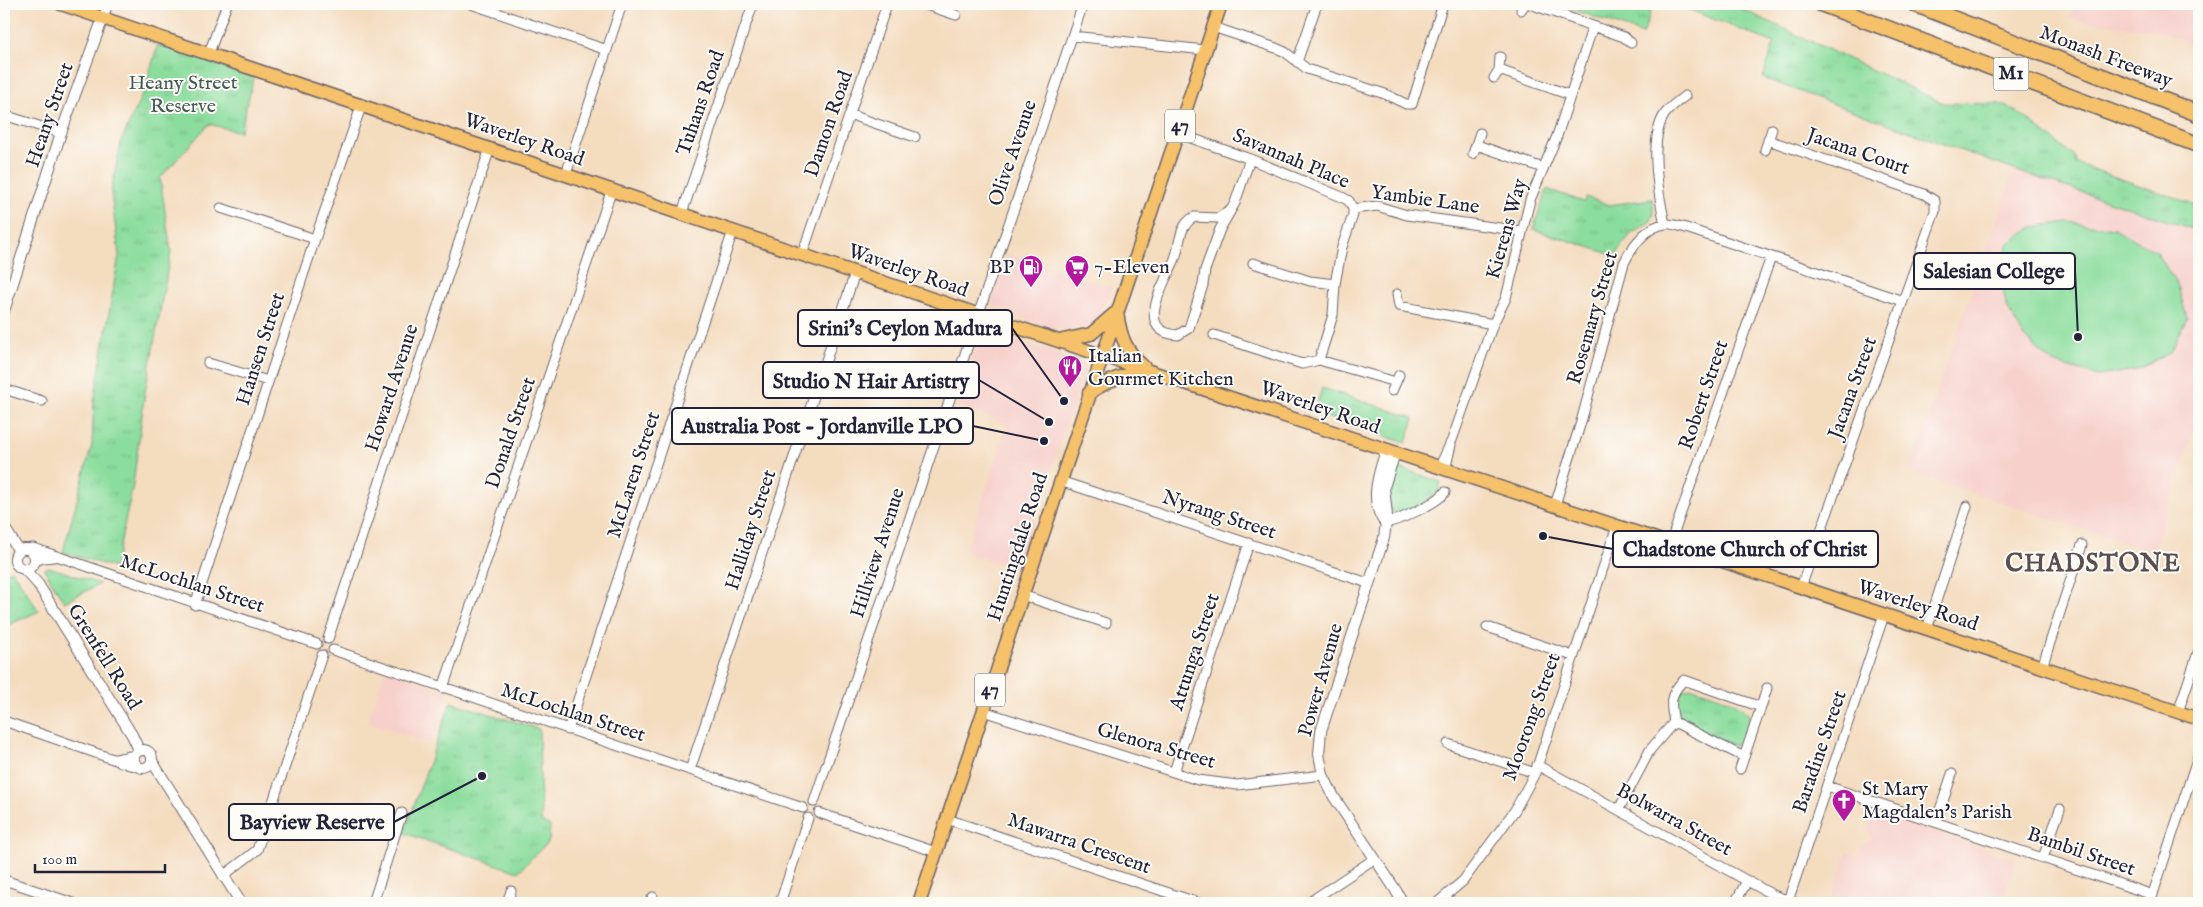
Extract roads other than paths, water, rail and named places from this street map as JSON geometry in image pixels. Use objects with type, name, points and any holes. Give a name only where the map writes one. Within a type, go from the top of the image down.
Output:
[{"type":"highway","name":"M1","points":[[1822,4],[2199,145]]},
{"type":"highway","name":"Monash Freeway","points":[[1915,4],[2199,114]]},
{"type":"main road","name":"Waverley Road","points":[[61,4],[362,104],[977,314],[2199,719]]},
{"type":"main road","name":"Huntingdale Road","points":[[919,903],[1221,4]]},
{"type":"main road","points":[[1060,341],[1091,334],[1102,326],[1117,310]]},
{"type":"main road","points":[[1117,310],[1124,344],[1132,356],[1148,370]]},
{"type":"main road","points":[[1089,394],[1114,379],[1129,373],[1148,370]]},
{"type":"street","points":[[103,18],[108,4]]},
{"type":"street","points":[[209,53],[226,4]]},
{"type":"street","points":[[471,4],[607,50]]},
{"type":"street","points":[[566,174],[622,4]]},
{"type":"street","name":"Tuhans Road","points":[[682,213],[754,4]]},
{"type":"street","name":"Damon Road","points":[[802,255],[887,4]]},
{"type":"street","points":[[923,4],[956,15]]},
{"type":"street","name":"Olive Avenue","points":[[977,314],[1083,4]]},
{"type":"street","points":[[1297,62],[1317,4]]},
{"type":"street","points":[[1213,27],[1285,52],[1307,69],[1385,94],[1406,104],[1412,104],[1443,4]]},
{"type":"street","points":[[1530,4],[1624,37],[1631,43]]},
{"type":"street","name":"Heany Street","points":[[4,310],[61,133],[103,18]]},
{"type":"street","name":"Kierens Way","points":[[1442,469],[1450,456],[1452,440],[1493,324],[1506,298],[1530,200],[1557,136],[1593,26]]},
{"type":"street","points":[[1072,36],[1205,50]]},
{"type":"street","points":[[1500,57],[1496,74],[1570,95]]},
{"type":"street","points":[[1685,96],[1664,115],[1658,132],[1656,162],[1666,224],[1688,229],[1903,301]]},
{"type":"street","name":"Hansen Street","points":[[195,604],[315,239],[362,104]]},
{"type":"street","points":[[4,115],[61,133]]},
{"type":"street","points":[[850,116],[915,137]]},
{"type":"street","points":[[1765,150],[1772,129]]},
{"type":"street","name":"Savannah Place","points":[[1177,133],[1250,159],[1349,201],[1353,209],[1335,284],[1333,315],[1319,360]]},
{"type":"street","points":[[1480,133],[1475,150],[1543,168]]},
{"type":"street","name":"Jacana Court","points":[[1768,140],[1924,194],[1935,201]]},
{"type":"street","name":"Howard Avenue","points":[[328,639],[490,148]]},
{"type":"street","points":[[1231,210],[1213,219],[1194,216],[1187,220],[1175,260],[1163,283],[1154,311],[1156,325],[1161,331],[1178,335],[1189,328],[1202,284],[1204,270],[1220,229],[1231,210],[1250,159]]},
{"type":"street","name":"Donald Street","points":[[443,688],[612,189]]},
{"type":"street","name":"Jacana Street","points":[[1801,587],[1935,210],[1935,201]]},
{"type":"street","name":"Yambie Lane","points":[[1353,209],[1377,206],[1407,215],[1521,232]]},
{"type":"street","points":[[221,208],[315,239]]},
{"type":"street","name":"Rosemary Street","points":[[1555,506],[1581,422],[1624,263],[1633,244],[1648,232],[1666,224]]},
{"type":"street","name":"McLaren Street","points":[[568,730],[734,231]]},
{"type":"street","name":"Robert Street","points":[[1670,544],[1771,258]]},
{"type":"street","points":[[1253,263],[1310,281],[1335,284]]},
{"type":"street","name":"Halliday Street","points":[[690,770],[855,273]]},
{"type":"street","points":[[1398,294],[1399,306],[1493,324]]},
{"type":"street","name":"Hillview Avenue","points":[[814,802],[977,314]]},
{"type":"street","points":[[1213,336],[1302,364],[1319,360],[1396,383]]},
{"type":"street","points":[[208,363],[268,381]]},
{"type":"street","points":[[4,389],[42,401]]},
{"type":"street","name":"Power Avenue","points":[[1390,451],[1384,487],[1387,515],[1384,538],[1321,731],[1319,754],[1323,775],[1334,798],[1403,903]]},
{"type":"street","name":"Nyrang Street","points":[[1060,481],[1368,583]]},
{"type":"street","points":[[1385,523],[1398,520],[1439,499],[1446,492]]},
{"type":"street","points":[[1927,629],[1967,506]]},
{"type":"street","name":"Moorong Street","points":[[1430,903],[1439,901],[1463,881],[1515,810],[1536,769],[1617,526]]},
{"type":"street","points":[[4,527],[23,550],[33,552],[30,566]]},
{"type":"street","name":"Attunga Street","points":[[1174,772],[1249,543]]},
{"type":"street","points":[[2042,667],[2082,545]]},
{"type":"street","name":"McLochlan Street","points":[[23,550],[34,548],[317,644]]},
{"type":"street","points":[[23,550],[16,556],[16,563],[30,566],[43,558],[57,557]]},
{"type":"street","name":"Grenfell Road","points":[[30,566],[38,584],[132,735],[137,752]]},
{"type":"street","points":[[1022,595],[1106,623]]},
{"type":"street","name":"Baradine Street","points":[[1792,902],[1827,786],[1884,615]]},
{"type":"street","points":[[1487,628],[1573,656]]},
{"type":"street","points":[[328,639],[332,643],[333,650],[330,654],[322,655],[318,652],[317,644],[321,640],[328,639]]},
{"type":"street","name":"McLochlan Street","points":[[333,650],[803,808]]},
{"type":"street","points":[[2178,712],[2199,650]]},
{"type":"street","points":[[223,876],[257,850],[322,655]]},
{"type":"street","points":[[1674,722],[1670,704],[1676,687],[1684,680],[1761,707]]},
{"type":"street","points":[[1740,769],[1767,688]]},
{"type":"street","name":"Glenora Street","points":[[983,710],[1198,780],[1237,785],[1323,775]]},
{"type":"street","points":[[4,722],[130,765],[145,765]]},
{"type":"street","points":[[1674,722],[1744,757]]},
{"type":"street","points":[[1619,809],[1650,750],[1674,722]]},
{"type":"street","name":"Bolwarra Street","points":[[1448,744],[1536,769],[1619,809],[1747,881],[1792,902]]},
{"type":"street","points":[[116,759],[145,750],[150,753],[145,765]]},
{"type":"street","points":[[137,752],[134,762],[145,765],[163,781],[240,903]]},
{"type":"street","points":[[2151,899],[2199,753]]},
{"type":"street","points":[[1936,822],[1952,774]]},
{"type":"street","name":"Bambil Street","points":[[1827,786],[2043,858],[2151,899]]},
{"type":"street","points":[[814,802],[818,806],[819,813],[815,818],[808,818],[804,815],[803,808],[807,803],[814,802]]},
{"type":"street","points":[[2043,858],[2060,808]]},
{"type":"street","points":[[819,813],[936,852]]},
{"type":"street","points":[[373,903],[402,814]]},
{"type":"street","points":[[780,903],[808,818]]},
{"type":"street","name":"Mawarra Crescent","points":[[947,819],[1199,903]]},
{"type":"street","points":[[1308,903],[1374,859]]},
{"type":"street","points":[[4,880],[73,903]]},
{"type":"street","points":[[1735,903],[1747,881]]},
{"type":"street","name":"Power Avenue","points":[[1395,889],[1411,903]]},
{"type":"street","points":[[507,903],[511,891]]},
{"type":"place","name":"BP","points":[[1031,288]]},
{"type":"place","name":"7-Eleven","points":[[1077,288]]},
{"type":"place","name":"Salesian College","points":[[2078,337]]},
{"type":"place","name":"Italian Gourmet Kitchen","points":[[1070,388]]},
{"type":"place","name":"Srini's Ceylon Madura","points":[[1064,401]]},
{"type":"place","name":"Studio N Hair Artistry","points":[[1049,422]]},
{"type":"place","name":"Australia Post - Jordanville LPO","points":[[1044,441]]},
{"type":"place","name":"Chadstone Church of Christ","points":[[1543,536]]},
{"type":"place","name":"Bayview Reserve","points":[[482,776]]},
{"type":"place","name":"St Mary Magdalen's Parish","points":[[1844,822]]},
{"type":"district","name":"CHADSTONE","points":[[2093,564]]},
{"type":"park label","name":"Heany Street Reserve","points":[[183,94]]}]
